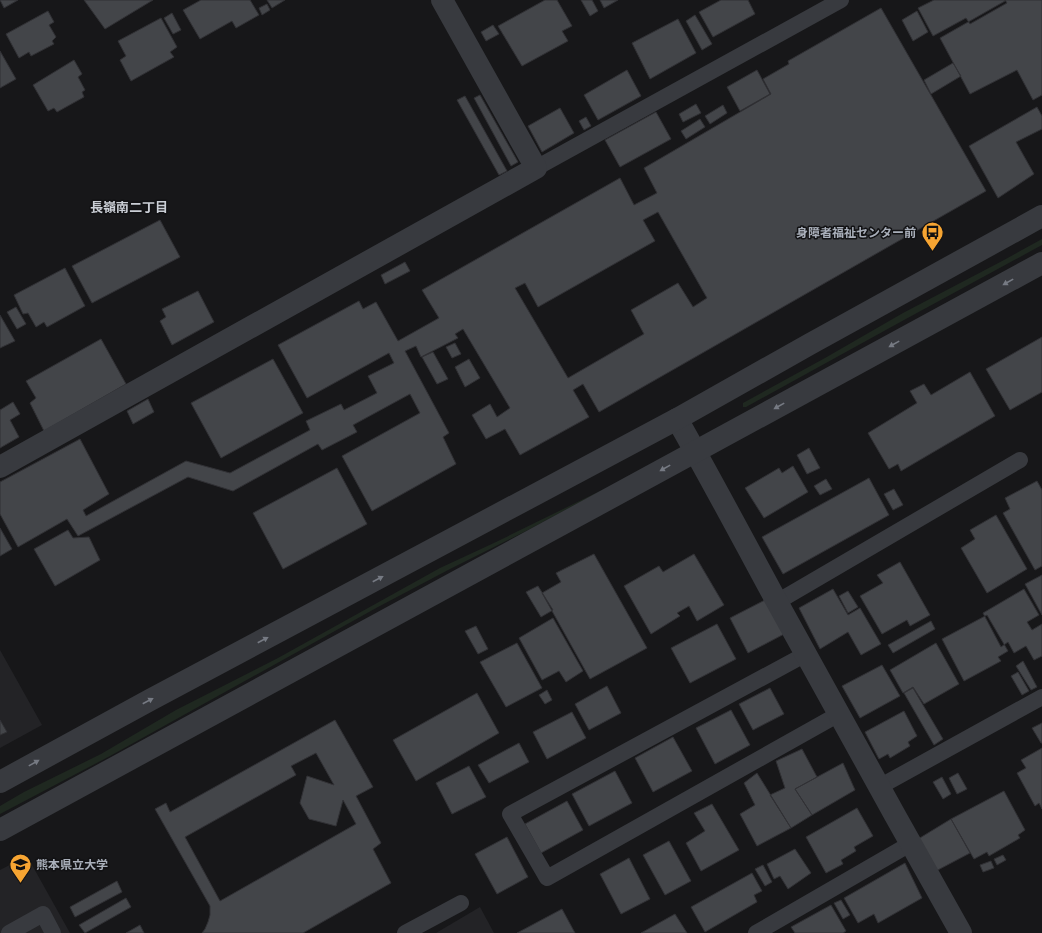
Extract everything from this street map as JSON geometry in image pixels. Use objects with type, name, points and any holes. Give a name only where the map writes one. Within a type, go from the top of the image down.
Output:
[{"type":"street","points":[[0,467],[536,168],[442,0]]},
{"type":"street","points":[[0,782],[150,700],[677,419],[1042,216]]},
{"type":"street","points":[[0,830],[1042,263]]},
{"type":"street","points":[[677,419],[910,844],[961,933]]},
{"type":"lane","points":[[536,168],[841,0]]},
{"type":"lane","points":[[777,602],[1020,460]]},
{"type":"lane","points":[[806,654],[510,814],[547,878],[840,714]]},
{"type":"lane","points":[[880,787],[1042,697]]},
{"type":"lane","points":[[756,933],[910,844]]},
{"type":"lane","points":[[405,933],[461,904]]},
{"type":"lane","points":[[9,933],[43,914],[53,933]]},
{"type":"shaded area","points":[[1042,239],[1042,245],[746,407],[743,407],[743,403],[903,313]]},
{"type":"shaded area","points":[[606,488],[378,607],[110,756],[0,814],[0,806],[24,792],[101,754],[176,710],[278,658],[440,568]]},
{"type":"shaded area","points":[[0,650],[42,725],[0,748]]},
{"type":"shaded area","name":"熊本県立大学","points":[[27,856],[70,933],[0,933],[0,870]]},
{"type":"shaded area","points":[[480,907],[494,933],[436,933]]},
{"type":"building","points":[[0,0],[18,0],[4,8]]},
{"type":"building","points":[[84,0],[153,0],[105,29]]},
{"type":"building","points":[[201,0],[250,0],[259,15],[236,28],[232,21],[200,39],[183,10]]},
{"type":"building","points":[[267,0],[285,0],[272,8]]},
{"type":"building","points":[[545,0],[557,0],[572,26],[562,31],[568,41],[522,66],[498,26]]},
{"type":"building","points":[[581,0],[592,0],[598,11],[590,16]]},
{"type":"building","points":[[600,0],[618,0],[604,8]]},
{"type":"building","points":[[721,0],[748,0],[755,14],[713,37],[699,12]]},
{"type":"building","points":[[934,0],[1005,0],[1007,3],[970,24],[966,18],[933,36],[918,8]]},
{"type":"building","points":[[1005,0],[1042,0],[1042,95],[1033,100],[1017,70],[970,94],[940,38]]},
{"type":"building","points":[[267,4],[270,10],[262,15],[259,8]]},
{"type":"building","points":[[881,8],[986,191],[599,412],[583,384],[573,390],[589,417],[520,455],[505,429],[486,439],[472,415],[490,404],[497,417],[510,408],[463,329],[455,334],[458,338],[421,357],[416,346],[405,351],[449,433],[443,437],[456,464],[372,511],[342,456],[420,413],[410,394],[353,425],[357,432],[322,450],[318,444],[233,491],[188,477],[78,536],[67,519],[18,547],[0,514],[0,482],[80,439],[109,494],[83,510],[86,516],[186,461],[230,473],[310,430],[306,421],[341,404],[344,410],[377,393],[368,376],[394,363],[389,353],[307,398],[278,345],[359,301],[363,309],[376,302],[398,341],[439,318],[422,290],[620,178],[634,205],[657,193],[644,168],[771,94],[763,79],[789,64],[788,61]],"holes":[[[658,212],[707,298],[693,307],[678,283],[631,310],[644,334],[568,378],[515,288],[525,283],[538,307],[655,241],[643,220]]]},
{"type":"building","points":[[48,11],[54,22],[49,25],[56,37],[52,41],[54,44],[31,56],[29,52],[19,58],[6,34]]},
{"type":"building","points":[[917,11],[928,32],[913,41],[902,20]]},
{"type":"building","points":[[172,13],[181,30],[173,34],[164,18]]},
{"type":"building","points":[[695,15],[712,44],[702,50],[686,21]]},
{"type":"building","points":[[161,18],[177,47],[170,52],[174,57],[131,81],[120,60],[126,56],[118,41]]},
{"type":"building","points":[[678,19],[696,53],[650,79],[632,43]]},
{"type":"building","points":[[493,25],[499,34],[486,41],[481,32]]},
{"type":"building","points":[[0,51],[16,79],[0,88]]},
{"type":"building","points":[[74,60],[82,74],[78,77],[85,90],[82,92],[84,97],[57,112],[54,108],[48,111],[33,85]]},
{"type":"building","points":[[953,63],[961,76],[931,94],[924,80]]},
{"type":"building","points":[[627,70],[641,96],[598,120],[584,95]]},
{"type":"building","points":[[757,70],[770,94],[740,111],[727,87]]},
{"type":"building","points":[[480,95],[518,162],[511,166],[474,98]]},
{"type":"building","points":[[465,96],[507,171],[499,175],[457,100]]},
{"type":"building","points":[[696,104],[701,113],[683,122],[679,114]]},
{"type":"building","points":[[723,105],[727,113],[710,124],[705,116]]},
{"type":"building","points":[[1037,107],[1042,116],[1042,129],[1016,142],[1034,174],[998,198],[969,146]]},
{"type":"building","points":[[560,108],[574,133],[542,152],[528,126]]},
{"type":"building","points":[[656,112],[671,139],[620,167],[605,140]]},
{"type":"building","points":[[586,117],[591,126],[584,130],[579,121]]},
{"type":"building","points":[[700,119],[705,127],[686,139],[681,131]]},
{"type":"building","points":[[160,220],[180,257],[92,303],[72,266]]},
{"type":"building","points":[[405,262],[410,271],[385,284],[381,275]]},
{"type":"building","points":[[65,268],[85,306],[47,327],[44,322],[36,327],[28,313],[23,314],[14,295]]},
{"type":"building","points":[[198,291],[214,322],[172,345],[160,321],[166,317],[162,309]]},
{"type":"building","points":[[16,307],[26,324],[17,329],[7,312]]},
{"type":"building","points":[[0,315],[15,341],[0,348]]},
{"type":"building","points":[[1042,337],[1042,392],[1010,410],[986,369]]},
{"type":"building","points":[[101,339],[126,384],[44,431],[30,403],[36,398],[26,381]]},
{"type":"building","points":[[455,343],[461,354],[452,358],[446,347]]},
{"type":"building","points":[[433,352],[448,379],[437,384],[422,357]]},
{"type":"building","points":[[273,359],[303,413],[221,458],[191,403]]},
{"type":"building","points":[[469,359],[480,378],[465,387],[455,367]]},
{"type":"building","points":[[970,372],[995,416],[901,471],[898,464],[889,469],[868,433],[917,403],[910,391],[924,384],[931,395]]},
{"type":"building","points":[[148,399],[154,412],[133,424],[127,411]]},
{"type":"building","points":[[13,402],[20,414],[10,420],[19,437],[0,448],[0,410]]},
{"type":"building","points":[[809,448],[820,468],[807,474],[797,455]]},
{"type":"building","points":[[793,466],[808,492],[764,518],[745,488],[779,468],[782,473]]},
{"type":"building","points":[[337,468],[367,524],[283,569],[253,513]]},
{"type":"building","points":[[869,478],[889,515],[783,574],[762,537]]},
{"type":"building","points":[[826,479],[832,489],[820,495],[814,486]]},
{"type":"building","points":[[1037,481],[1042,490],[1042,566],[1035,570],[1003,513],[1010,509],[1005,498]]},
{"type":"building","points":[[894,489],[903,505],[893,510],[884,494]]},
{"type":"building","points":[[996,515],[1027,569],[987,593],[961,548],[975,539],[970,530]]},
{"type":"building","points":[[0,528],[12,549],[0,556]]},
{"type":"building","points":[[68,530],[73,538],[89,537],[100,560],[55,586],[34,549]]},
{"type":"building","points":[[594,554],[647,648],[590,679],[542,593],[561,582],[556,573]]},
{"type":"building","points":[[694,554],[724,605],[697,621],[689,606],[677,613],[680,616],[651,634],[624,586],[659,566],[663,572]]},
{"type":"building","points":[[900,562],[930,615],[910,626],[907,620],[882,634],[860,596],[883,583],[877,575]]},
{"type":"building","points":[[1042,575],[1042,615],[1025,584]]},
{"type":"building","points":[[538,586],[553,610],[541,617],[526,592]]},
{"type":"building","points":[[833,589],[848,615],[860,608],[881,644],[861,655],[848,632],[820,649],[799,608]]},
{"type":"building","points":[[1024,589],[1039,615],[1027,622],[1032,630],[1042,624],[1042,656],[1034,660],[1026,646],[1014,653],[1008,642],[1001,647],[983,613]]},
{"type":"building","points":[[848,591],[858,607],[848,613],[839,596]]},
{"type":"building","points":[[767,599],[786,633],[748,653],[730,618]]},
{"type":"building","points":[[987,615],[1008,651],[998,657],[1001,661],[964,681],[942,639]]},
{"type":"building","points":[[553,618],[583,671],[566,682],[559,671],[542,680],[519,638]]},
{"type":"building","points":[[931,621],[935,629],[893,653],[888,645]]},
{"type":"building","points":[[717,624],[736,659],[690,683],[671,648]]},
{"type":"building","points":[[476,626],[488,649],[478,654],[465,631]]},
{"type":"building","points":[[517,643],[542,688],[506,707],[480,662]]},
{"type":"building","points":[[936,643],[959,684],[924,704],[913,687],[903,693],[890,670]]},
{"type":"building","points":[[1023,661],[1037,687],[1031,690],[1016,666]]},
{"type":"building","points":[[882,665],[900,696],[860,718],[842,686]]},
{"type":"building","points":[[1018,672],[1029,691],[1022,695],[1011,676]]},
{"type":"building","points":[[607,686],[621,713],[589,730],[575,704]]},
{"type":"building","points":[[770,688],[784,714],[753,730],[739,704]]},
{"type":"building","points":[[913,688],[943,739],[934,745],[904,693]]},
{"type":"building","points":[[547,690],[552,700],[545,704],[539,695]]},
{"type":"building","points":[[477,693],[499,733],[416,781],[393,740]]},
{"type":"building","points":[[731,710],[750,745],[715,764],[696,728]]},
{"type":"building","points":[[904,711],[917,736],[908,742],[910,746],[890,758],[888,754],[879,759],[865,732]]},
{"type":"building","points":[[572,712],[586,738],[547,759],[533,732]]},
{"type":"building","points":[[0,720],[7,732],[0,735]]},
{"type":"building","points":[[335,720],[373,787],[356,796],[381,843],[373,849],[391,883],[303,933],[202,933],[208,922],[210,906],[155,809],[166,803],[170,812]],"holes":[[[316,753],[334,785],[307,776],[300,803],[309,819],[336,826],[343,800],[356,824],[220,901],[185,837],[296,775],[291,766]]]},
{"type":"building","points":[[1042,723],[1042,743],[1041,743],[1032,728]]},
{"type":"building","points":[[673,737],[692,771],[653,792],[635,758]]},
{"type":"building","points":[[519,743],[529,762],[489,783],[478,765]]},
{"type":"building","points":[[1042,748],[1042,809],[1039,803],[1035,806],[1017,773],[1026,768],[1021,760]]},
{"type":"building","points":[[802,749],[817,777],[795,789],[812,815],[791,828],[770,795],[785,788],[776,761]]},
{"type":"building","points":[[843,763],[855,790],[812,815],[795,789]]},
{"type":"building","points":[[469,766],[486,797],[452,814],[436,783]]},
{"type":"building","points":[[615,771],[632,803],[589,826],[572,794]]},
{"type":"building","points":[[757,773],[791,828],[757,846],[740,814],[755,805],[744,783]]},
{"type":"building","points":[[958,773],[967,789],[957,794],[949,778]]},
{"type":"building","points":[[942,777],[951,794],[943,799],[933,782]]},
{"type":"building","points":[[1004,791],[1025,830],[1018,835],[1020,838],[989,856],[987,852],[974,859],[951,819]]},
{"type":"building","points":[[567,801],[583,830],[541,853],[525,824]]},
{"type":"building","points":[[712,804],[739,850],[701,871],[686,843],[705,831],[694,813]]},
{"type":"building","points":[[857,808],[873,836],[854,847],[856,851],[841,860],[843,864],[826,873],[806,837]]},
{"type":"building","points":[[951,819],[970,853],[934,872],[910,844]]},
{"type":"building","points":[[507,837],[528,877],[497,894],[475,854]]},
{"type":"building","points":[[669,841],[691,881],[665,895],[643,855]]},
{"type":"building","points":[[795,849],[811,873],[788,889],[780,876],[774,879],[767,864]]},
{"type":"building","points":[[1003,855],[1006,860],[997,865],[994,859]]},
{"type":"building","points":[[629,858],[650,899],[621,914],[600,874]]},
{"type":"building","points":[[991,861],[994,868],[983,872],[980,865]]},
{"type":"building","points":[[905,863],[922,898],[878,923],[874,914],[858,923],[844,898]]},
{"type":"building","points":[[763,865],[772,882],[765,886],[755,869]]},
{"type":"building","points":[[752,873],[762,891],[754,895],[757,902],[705,932],[691,907]]},
{"type":"building","points":[[117,881],[122,892],[75,917],[70,907]]},
{"type":"building","points":[[126,898],[131,907],[85,933],[79,925]]},
{"type":"building","points":[[841,900],[850,915],[843,919],[834,903]]},
{"type":"building","points":[[831,905],[846,931],[843,933],[795,933],[791,927]]},
{"type":"building","points":[[562,909],[575,933],[517,933]]},
{"type":"building","points":[[675,914],[687,933],[641,933]]},
{"type":"building","points":[[140,925],[144,933],[126,933]]},
{"type":"place","name":"身障者福祉センター前","points":[[932,252]]},
{"type":"place","name":"熊本県立大学","points":[[21,884]]},
{"type":"district","name":"長嶺南二丁目","points":[[129,208]]}]
